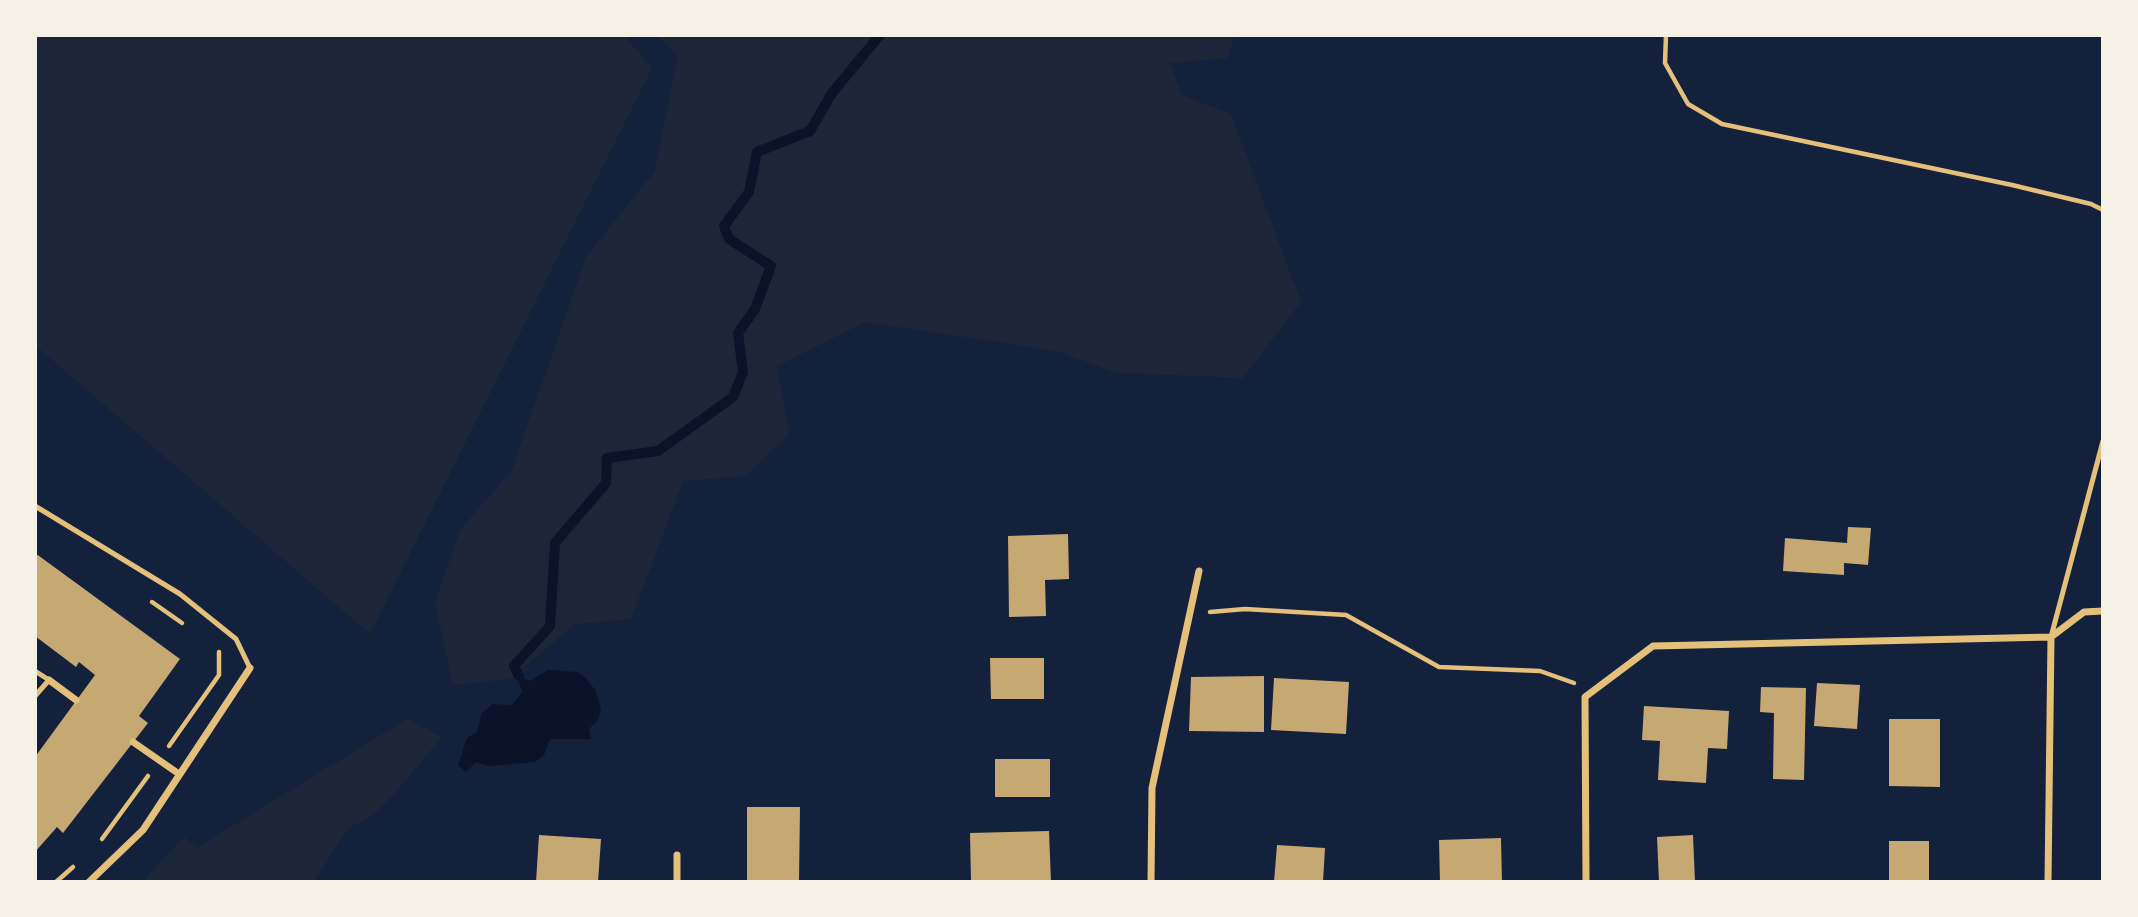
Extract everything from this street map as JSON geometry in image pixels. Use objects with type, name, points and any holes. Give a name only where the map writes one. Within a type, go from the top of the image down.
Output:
[{"type":"street","points":[[1151,882],[1152,788],[1199,571]]},
{"type":"street","points":[[1586,882],[1585,697],[1653,646],[2051,637],[2084,612],[2103,611]]},
{"type":"street","points":[[2048,882],[2051,637]]},
{"type":"street","points":[[89,882],[143,830],[250,668]]},
{"type":"street","points":[[48,680],[76,700]]},
{"type":"street","points":[[133,742],[178,774]]},
{"type":"street","points":[[677,855],[677,882]]},
{"type":"lane","points":[[2051,637],[2103,441]]},
{"type":"lane","points":[[35,506],[180,594],[236,639],[250,668]]},
{"type":"lane","points":[[35,671],[48,680],[35,696]]},
{"type":"path","points":[[1666,35],[1665,63],[1688,104],[1722,124],[1790,141],[2012,185],[2091,204],[2103,210]]},
{"type":"path","points":[[149,600],[183,624]]},
{"type":"path","points":[[1190,613],[1245,609],[1346,615],[1439,667],[1540,671],[1594,690]]},
{"type":"path","points":[[98,843],[122,814],[219,675],[220,654],[217,647]]},
{"type":"path","points":[[57,882],[81,860]]},
{"type":"shaded area","points":[[35,35],[624,35],[652,68],[370,634],[35,345]]},
{"type":"shaded area","points":[[657,35],[1235,35],[1227,58],[1170,63],[1182,95],[1231,114],[1301,302],[1243,378],[1117,373],[1056,351],[865,322],[777,366],[789,435],[745,476],[683,481],[631,619],[575,624],[510,679],[453,685],[435,603],[460,530],[512,470],[586,257],[655,171],[678,56]]},
{"type":"shaded area","points":[[514,666],[521,677],[530,681],[548,670],[577,672],[584,676],[596,691],[601,710],[598,720],[589,729],[591,739],[550,739],[544,755],[535,762],[488,766],[476,762],[466,772],[458,765],[467,738],[476,733],[481,714],[492,704],[512,705],[522,692]]},
{"type":"shaded area","points":[[407,719],[442,737],[372,816],[348,828],[314,882],[142,882],[184,837],[198,847]]},
{"type":"building","points":[[1848,527],[1871,528],[1868,565],[1844,563],[1844,575],[1783,571],[1785,538],[1847,543]]},
{"type":"building","points":[[1068,534],[1069,579],[1045,580],[1046,616],[1009,617],[1008,536]]},
{"type":"building","points":[[35,553],[180,659],[139,716],[148,723],[63,833],[57,827],[35,852],[35,757],[95,675],[79,662],[76,667],[35,636]]},
{"type":"building","points":[[990,658],[1044,658],[1044,699],[991,699]]},
{"type":"building","points":[[1264,676],[1264,732],[1189,731],[1191,677]]},
{"type":"building","points":[[1274,678],[1349,682],[1346,734],[1271,730]]},
{"type":"building","points":[[1817,683],[1860,685],[1857,729],[1814,726]]},
{"type":"building","points":[[1761,687],[1806,688],[1804,780],[1773,779],[1774,713],[1760,712]]},
{"type":"building","points":[[1644,706],[1729,711],[1727,749],[1708,748],[1706,783],[1658,780],[1660,741],[1642,740]]},
{"type":"building","points":[[1889,719],[1940,719],[1940,787],[1889,786]]},
{"type":"building","points":[[995,759],[1050,759],[1050,797],[995,797]]},
{"type":"building","points":[[747,807],[800,807],[799,882],[747,881]]},
{"type":"building","points":[[1049,831],[1051,882],[971,882],[970,833]]},
{"type":"building","points":[[539,835],[601,839],[598,882],[536,882]]},
{"type":"building","points":[[1693,835],[1695,882],[1659,882],[1657,837]]},
{"type":"building","points":[[1501,838],[1502,882],[1440,882],[1439,840]]},
{"type":"building","points":[[1889,841],[1929,841],[1929,882],[1889,882]]},
{"type":"building","points":[[1277,845],[1325,848],[1323,882],[1274,882]]},
{"type":"waterway","points":[[519,676],[514,666],[550,626],[555,543],[606,483],[607,458],[658,451],[733,397],[743,372],[738,333],[755,309],[771,266],[729,239],[724,226],[749,192],[757,152],[810,131],[832,93],[880,35]]}]
